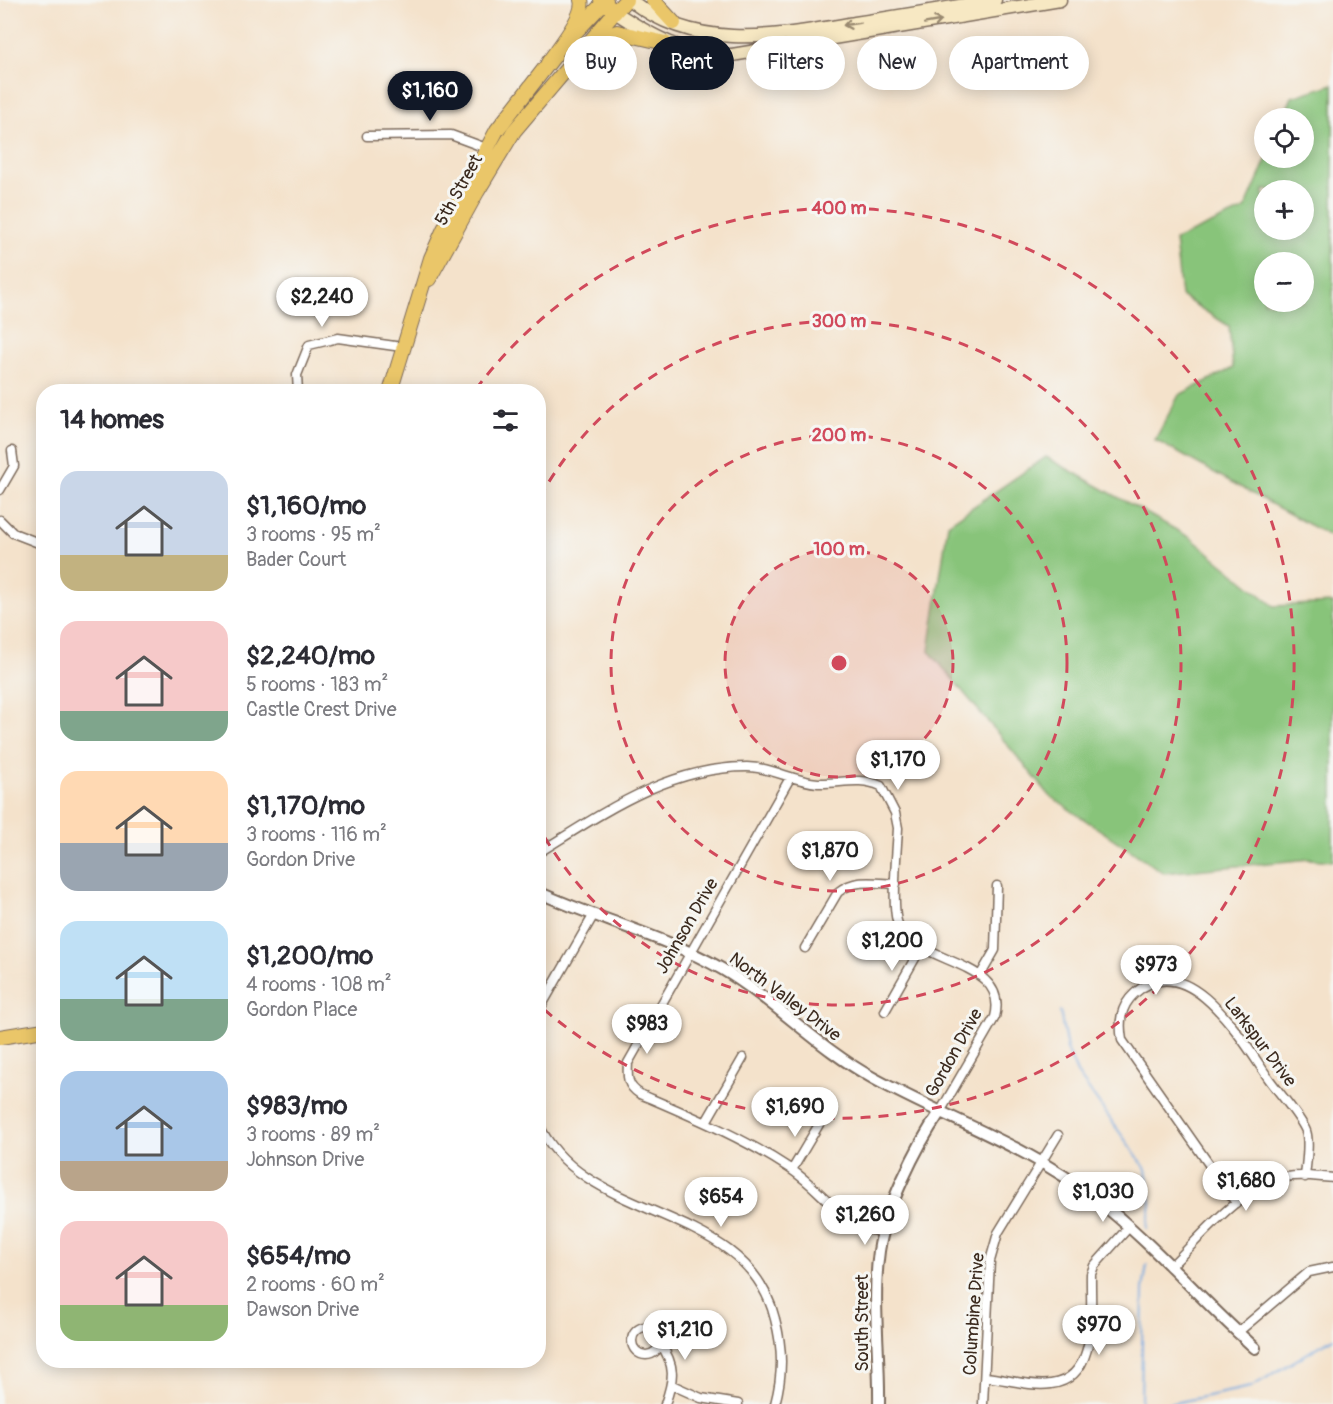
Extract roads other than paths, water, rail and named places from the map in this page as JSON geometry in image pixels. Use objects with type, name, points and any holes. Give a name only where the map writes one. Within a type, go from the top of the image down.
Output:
[{"type":"main road","points":[[548,63],[575,23],[582,5],[581,0]]},
{"type":"main road","points":[[628,0],[674,23],[710,34],[761,38],[995,0]]},
{"type":"main road","name":"5th Street","points":[[392,384],[431,258],[486,148],[511,109],[560,49],[606,3],[628,0]]},
{"type":"main road","points":[[653,0],[674,23]]},
{"type":"main road","points":[[734,55],[755,54],[1060,0]]},
{"type":"main road","points":[[606,3],[655,36]]},
{"type":"main road","name":"5th Street","points":[[588,36],[606,3]]},
{"type":"main road","points":[[603,36],[617,32],[634,36]]},
{"type":"main road","points":[[502,150],[500,144],[505,130],[560,49]]},
{"type":"main road","name":"5th Street","points":[[422,291],[502,150],[533,106],[564,69]]},
{"type":"main road","points":[[449,245],[461,208],[487,158],[486,148]]},
{"type":"main road","points":[[0,1037],[36,1031]]},
{"type":"street","points":[[367,136],[451,135],[486,148]]},
{"type":"street","points":[[298,384],[297,375],[309,345],[338,338],[402,347]]},
{"type":"street","points":[[0,490],[14,466],[12,451]]},
{"type":"street","points":[[0,520],[13,532],[36,542]]},
{"type":"street","name":"Gordon Drive","points":[[546,848],[623,801],[652,787],[694,774],[749,767],[819,783],[859,780],[881,786],[895,813],[898,828],[896,884],[898,924],[907,937],[980,976],[997,995],[999,1003],[995,1017],[940,1112]]},
{"type":"street","name":"Johnson Drive","points":[[790,778],[628,1063],[627,1077],[631,1088],[640,1094],[706,1122],[759,1149],[792,1170],[840,1215],[857,1225],[882,1233]]},
{"type":"street","points":[[805,948],[838,892],[846,886],[858,882],[896,884]]},
{"type":"street","points":[[980,976],[994,950],[997,886]]},
{"type":"street","name":"North Valley Drive","points":[[546,895],[691,953],[744,983],[844,1061],[1040,1161],[1095,1198],[1130,1227],[1255,1348]]},
{"type":"street","points":[[546,998],[593,916]]},
{"type":"street","points":[[885,1011],[922,946]]},
{"type":"street","name":"Larkspur Drive","points":[[1236,1203],[1122,1040],[1119,1026],[1124,1007],[1130,997],[1147,985],[1164,981],[1189,987],[1222,1013],[1306,1132],[1305,1177]]},
{"type":"street","points":[[706,1122],[743,1058]]},
{"type":"street","name":"South Street","points":[[879,1404],[878,1271],[882,1233],[894,1200],[940,1112]]},
{"type":"street","points":[[792,1170],[821,1120]]},
{"type":"street","points":[[546,1135],[556,1150],[580,1173],[640,1206],[706,1235],[734,1254],[756,1274],[769,1296],[782,1347],[782,1371],[775,1404]]},
{"type":"street","name":"Columbine Drive","points":[[983,1404],[990,1261],[998,1233],[1058,1135]]},
{"type":"street","points":[[1170,1267],[1236,1203],[1271,1182],[1289,1177],[1333,1178]]},
{"type":"street","points":[[986,1377],[1050,1384],[1063,1380],[1075,1372],[1084,1360],[1089,1345],[1091,1274],[1094,1266],[1130,1227]]},
{"type":"street","points":[[1237,1333],[1309,1272],[1333,1267]]},
{"type":"street","points":[[660,1343],[672,1363],[672,1385],[665,1404]]},
{"type":"street","points":[[672,1385],[701,1398],[738,1404]]},
{"type":"waterway","points":[[1060,1011],[1067,1049],[1077,1073],[1146,1169],[1151,1204],[1147,1228]]},
{"type":"waterway","points":[[1141,1404],[1143,1289],[1147,1265]]},
{"type":"waterway","points":[[1169,1404],[1251,1387],[1333,1338]]}]
